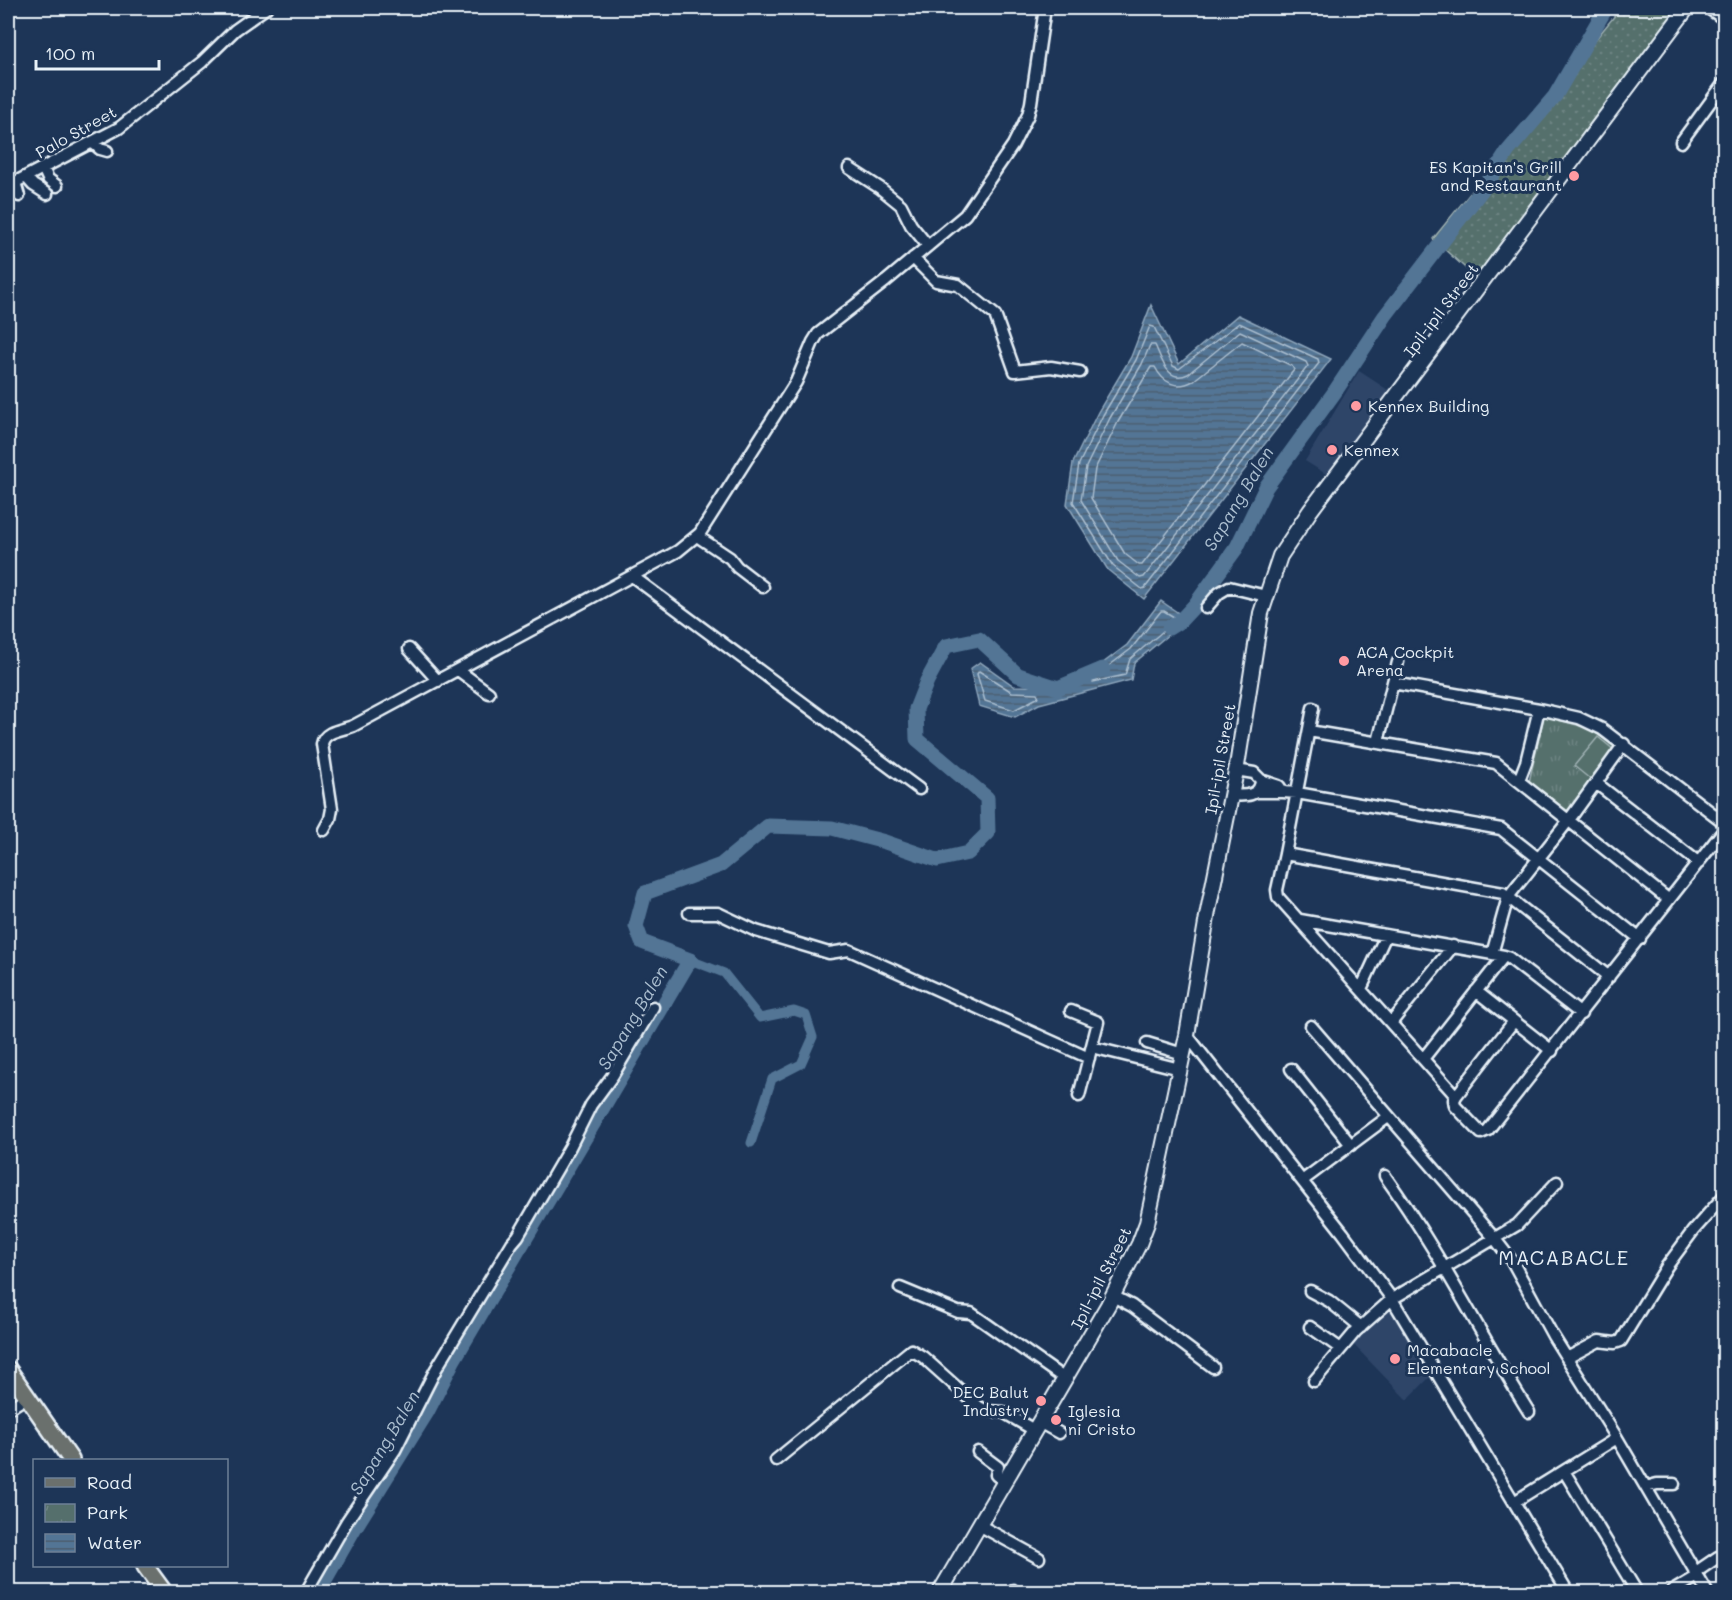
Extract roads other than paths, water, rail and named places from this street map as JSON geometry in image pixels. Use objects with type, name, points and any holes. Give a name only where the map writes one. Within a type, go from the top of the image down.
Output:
[{"type":"main road","points":[[8,1369],[70,1459]]},
{"type":"main road","points":[[146,1567],[164,1593]]},
{"type":"street","name":"Palo Street","points":[[11,184],[119,128],[202,62],[235,30],[266,8]]},
{"type":"street","points":[[324,830],[332,809],[322,744],[327,734],[353,726],[438,681],[678,551],[697,536],[748,460],[796,382],[813,342],[819,334],[965,215],[1013,145],[1031,103],[1045,8]]},
{"type":"street","name":"Ipil-ipil Street","points":[[940,1593],[1113,1296],[1139,1245],[1147,1223],[1187,1035],[1208,911],[1236,770],[1261,614],[1280,556],[1310,511],[1687,8]]},
{"type":"street","points":[[1708,8],[1725,19]]},
{"type":"street","points":[[1681,142],[1725,83]]},
{"type":"street","points":[[92,142],[100,149],[107,151]]},
{"type":"street","points":[[43,168],[48,179],[57,186]]},
{"type":"street","points":[[849,168],[901,205],[911,225],[928,246]]},
{"type":"street","points":[[26,177],[33,185],[47,194]]},
{"type":"street","points":[[11,184],[19,196]]},
{"type":"street","points":[[913,258],[936,281],[957,285],[995,315],[1015,371],[1051,367],[1080,372]]},
{"type":"street","points":[[697,536],[730,558],[737,567],[763,587]]},
{"type":"street","points":[[632,576],[919,789]]},
{"type":"street","points":[[1206,608],[1219,593],[1229,587],[1266,596]]},
{"type":"street","points":[[409,649],[438,681]]},
{"type":"street","points":[[1378,742],[1398,662]]},
{"type":"street","points":[[458,670],[489,693]]},
{"type":"street","points":[[1394,683],[1579,718],[1602,729],[1624,744],[1720,820],[1725,829],[1488,1130],[1484,1133],[1478,1132],[1455,1106],[1454,1100],[1514,1021]]},
{"type":"street","points":[[1313,708],[1277,890],[1278,897],[1456,1096]]},
{"type":"street","points":[[1520,780],[1539,709]]},
{"type":"street","points":[[1309,731],[1496,763],[1669,900]]},
{"type":"street","points":[[1492,954],[1508,897],[1569,820],[1624,744]]},
{"type":"street","points":[[1236,770],[1254,773],[1261,780],[1279,786],[1283,792]]},
{"type":"street","points":[[1231,795],[1248,796],[1256,792],[1261,787],[1261,780]]},
{"type":"street","points":[[1596,783],[1699,863]]},
{"type":"street","points":[[1256,792],[1298,793],[1501,829],[1640,939]]},
{"type":"street","points":[[1285,854],[1498,892],[1508,897],[1610,977]]},
{"type":"street","points":[[690,913],[718,913],[756,931],[829,953],[849,950],[1089,1058]]},
{"type":"street","points":[[1300,920],[1504,956],[1581,1014]]},
{"type":"street","points":[[1361,989],[1386,935]]},
{"type":"street","points":[[1391,1023],[1453,946]]},
{"type":"street","points":[[1423,1059],[1504,956]]},
{"type":"street","points":[[1476,991],[1552,1051]]},
{"type":"street","points":[[306,1593],[347,1521],[395,1450],[436,1369],[518,1236],[570,1147],[591,1105],[613,1075],[653,1007]]},
{"type":"street","points":[[1071,1011],[1098,1022],[1079,1096]]},
{"type":"street","points":[[1311,1026],[1512,1261],[1707,1593]]},
{"type":"street","points":[[1187,1035],[1392,1299],[1568,1593]]},
{"type":"street","points":[[1147,1044],[1183,1054]]},
{"type":"street","points":[[1092,1047],[1180,1069]]},
{"type":"street","points":[[1291,1068],[1351,1145]]},
{"type":"street","points":[[1302,1181],[1388,1117]]},
{"type":"street","points":[[1385,1176],[1444,1268],[1529,1412]]},
{"type":"street","points":[[1314,1381],[1362,1326],[1392,1299],[1517,1225],[1557,1182]]},
{"type":"street","points":[[1567,1358],[1599,1341],[1615,1343],[1621,1341],[1667,1266],[1693,1231],[1725,1196]]},
{"type":"street","points":[[900,1288],[958,1312],[970,1313],[1065,1379]]},
{"type":"street","points":[[1310,1291],[1329,1301],[1362,1326]]},
{"type":"street","points":[[1113,1296],[1132,1306],[1213,1367]]},
{"type":"street","points":[[1310,1327],[1341,1349]]},
{"type":"street","points":[[776,1460],[911,1350],[923,1357],[979,1407],[987,1411],[1003,1412],[1059,1433]]},
{"type":"street","points":[[8,1409],[27,1397]]},
{"type":"street","points":[[1514,1502],[1617,1438]]},
{"type":"street","points":[[978,1452],[998,1467],[996,1475],[1004,1481]]},
{"type":"street","points":[[1564,1471],[1637,1593]]},
{"type":"street","points":[[1646,1487],[1657,1484],[1674,1484]]},
{"type":"street","points":[[979,1525],[1039,1558]]},
{"type":"street","points":[[1671,1593],[1718,1557]]},
{"type":"water","points":[[1151,305],[1179,364],[1238,315],[1331,359],[1144,599],[1108,570],[1067,504],[1073,463],[1098,412],[1131,357]]},
{"type":"water","points":[[1161,601],[1187,619],[1134,663],[1131,680],[1039,704],[1015,717],[979,706],[970,669],[980,662],[1014,686],[1071,687],[1127,645]]},
{"type":"waterway","name":"Sapang Balen","points":[[1169,628],[1180,621],[1195,605],[1237,547],[1266,487],[1334,393],[1385,316],[1488,182],[1508,151],[1555,96],[1606,8]]},
{"type":"waterway","name":"Sapang Balen","points":[[521,1246],[690,960],[642,942],[636,926],[645,893],[721,865],[768,826],[832,828],[885,842],[937,860],[968,853],[988,833],[987,798],[917,739],[916,709],[927,681],[946,646],[979,639],[1018,675],[1058,688],[1103,669]]},
{"type":"waterway","points":[[690,960],[724,973],[760,1018],[794,1011],[806,1015],[813,1037],[801,1064],[772,1079],[751,1143]]},
{"type":"waterway","name":"Sapang Balen","points":[[318,1592],[354,1529],[427,1412],[453,1361],[519,1249]]},
{"type":"place","name":"ES Kapitan's Grill and Restaurant","points":[[1574,176]]},
{"type":"place","name":"Kennex Building","points":[[1356,406]]},
{"type":"place","name":"Kennex","points":[[1332,450]]},
{"type":"place","name":"ACA Cockpit Arena","points":[[1344,661]]},
{"type":"place","name":"Macabacle Elementary School","points":[[1395,1359]]},
{"type":"place","name":"DEC Balut Industry","points":[[1041,1401]]},
{"type":"place","name":"Iglesia ni Cristo","points":[[1056,1420]]},
{"type":"district","name":"MACABACLE","points":[[1564,1258]]}]
